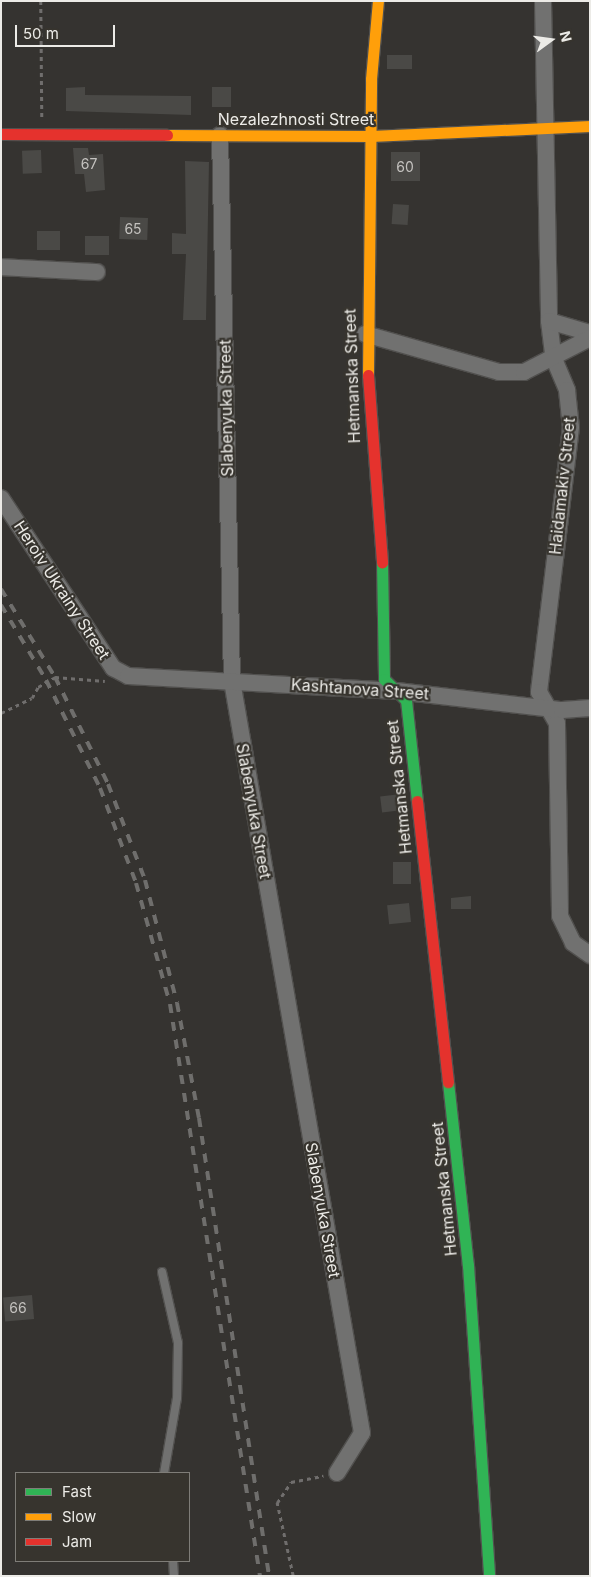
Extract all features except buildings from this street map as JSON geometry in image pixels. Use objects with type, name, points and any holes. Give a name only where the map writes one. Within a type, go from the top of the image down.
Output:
[{"type":"street","name":"Hetmanska Street","points":[[378,1],[364,334],[384,580],[384,679],[406,700],[468,1265],[489,1576]]},
{"type":"street","name":"Haidamakiv Street","points":[[543,1],[549,321],[554,359],[567,390],[571,427],[539,678],[541,700],[549,708],[557,722],[560,916],[573,943],[590,955]]},
{"type":"street","name":"Nezalezhnosti Street","points":[[1,134],[371,136],[590,126]]},
{"type":"street","name":"Slabenyuka Street","points":[[220,135],[232,681],[362,1433],[337,1473]]},
{"type":"street","points":[[1,267],[97,272]]},
{"type":"street","points":[[549,321],[590,333]]},
{"type":"street","points":[[364,334],[500,372],[524,372],[554,359],[590,338]]},
{"type":"street","name":"Heroiv Ukrainy Street","points":[[1,498],[112,668],[128,676]]},
{"type":"street","name":"Kashtanova Street","points":[[128,676],[397,691],[549,708],[590,708]]},
{"type":"lane","points":[[162,1272],[178,1343],[177,1398],[164,1472]]},
{"type":"lane","points":[[173,1562],[174,1576]]},
{"type":"path","points":[[41,1],[42,119]]},
{"type":"path","points":[[1,713],[32,698],[38,687],[55,677],[104,681],[128,676]]},
{"type":"path","points":[[293,1576],[277,1503],[291,1482],[337,1473]]},
{"type":"railway","points":[[1,589],[55,677],[108,784],[145,880],[177,1003],[199,1118],[269,1576]]},
{"type":"railway","points":[[1,605],[46,680],[100,788],[136,883],[170,1004],[260,1576]]},
{"type":"traffic: fast","points":[[382,562],[384,679],[406,700],[417,801]]},
{"type":"traffic: fast","points":[[448,1082],[468,1265],[489,1576]]},
{"type":"traffic: slow","points":[[368,375],[371,79],[378,1]]},
{"type":"traffic: slow","points":[[167,135],[371,136],[590,126]]},
{"type":"traffic: jam","points":[[1,134],[167,135]]},
{"type":"traffic: jam","points":[[368,375],[382,562]]},
{"type":"traffic: jam","points":[[417,801],[448,1082]]}]
